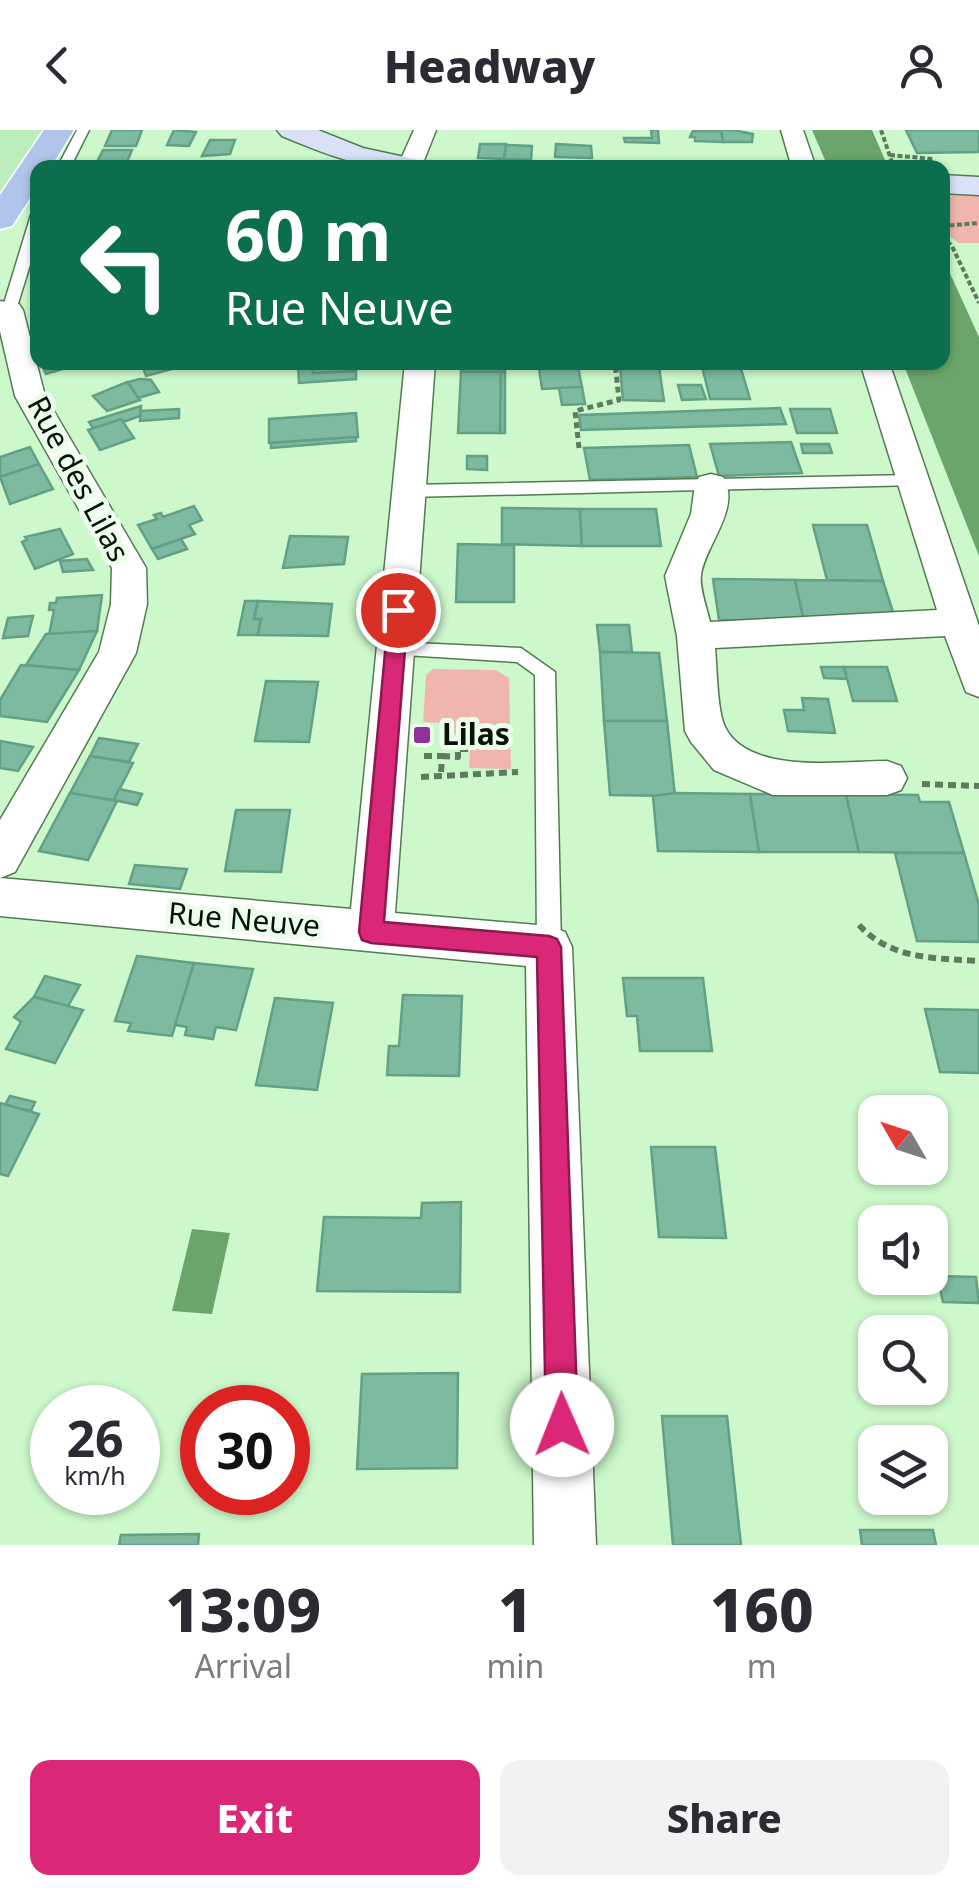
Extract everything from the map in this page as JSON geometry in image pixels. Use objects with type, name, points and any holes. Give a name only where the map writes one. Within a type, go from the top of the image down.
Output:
[{"type":"main road","points":[[39,160],[59,130]]},
{"type":"main road","points":[[292,130],[354,155],[377,160]]},
{"type":"main road","points":[[0,219],[30,174]]},
{"type":"main road","points":[[950,184],[979,186]]},
{"type":"street","points":[[413,160],[425,130]]},
{"type":"street","points":[[792,130],[802,160]]},
{"type":"street","name":"Rue des Lilas","points":[[0,860],[117,652],[129,604],[129,568],[30,396],[5,309]]},
{"type":"street","points":[[371,932],[419,370]]},
{"type":"street","points":[[877,370],[979,682]]},
{"type":"street","points":[[710,485],[708,514],[683,576],[695,636],[705,731],[728,759],[773,778],[887,778]]},
{"type":"street","points":[[695,636],[958,622]]},
{"type":"street","name":"Rue Neuve","points":[[0,897],[549,947]]},
{"type":"street","points":[[549,947],[566,1545]]},
{"type":"lane","points":[[67,160],[83,130]]},
{"type":"lane","name":"Rue des Lilas","points":[[5,309],[30,238]]},
{"type":"lane","points":[[408,491],[912,482]]},
{"type":"lane","points":[[395,649],[520,656],[545,672],[549,947]]},
{"type":"path","points":[[881,130],[891,160]]},
{"type":"path","points":[[950,225],[979,223]]},
{"type":"path","points":[[950,244],[979,303]]},
{"type":"path","points":[[579,448],[575,411],[618,400],[616,370]]},
{"type":"path","points":[[442,756],[458,757],[458,749],[470,749]]},
{"type":"path","points":[[384,778],[442,777],[442,772],[546,772]]},
{"type":"path","points":[[887,778],[898,784],[979,786]]},
{"type":"path","points":[[858,925],[870,940],[890,952],[979,961]]},
{"type":"shaded area","points":[[0,130],[59,130],[39,160],[30,160],[30,174],[0,219]]},
{"type":"shaded area","points":[[812,130],[872,130],[885,160],[825,160]]},
{"type":"shaded area","points":[[950,192],[979,194],[979,243],[959,243],[950,236]]},
{"type":"shaded area","points":[[950,273],[979,337],[979,556],[906,370],[950,370]]},
{"type":"shaded area","points":[[433,669],[496,670],[509,678],[511,769],[469,768],[471,734],[442,734],[442,723],[423,722],[426,675]]},
{"type":"shaded area","points":[[192,1229],[230,1233],[212,1314],[172,1311]]},
{"type":"building","points":[[112,130],[142,130],[136,146],[105,146]]},
{"type":"building","points":[[174,130],[196,132],[189,146],[167,145]]},
{"type":"building","points":[[651,130],[658,130],[659,143],[625,142],[624,138],[652,138]]},
{"type":"building","points":[[721,130],[753,134],[752,142],[723,142]]},
{"type":"building","points":[[906,130],[979,130],[979,152],[917,153]]},
{"type":"building","points":[[693,131],[721,131],[723,142],[695,141],[695,137],[690,137]]},
{"type":"building","points":[[210,140],[235,140],[230,154],[202,156]]},
{"type":"building","points":[[480,144],[506,144],[504,159],[478,158]]},
{"type":"building","points":[[556,144],[591,146],[592,158],[555,157]]},
{"type":"building","points":[[506,145],[532,146],[531,160],[504,159]]},
{"type":"building","points":[[103,150],[132,150],[128,160],[98,160]]},
{"type":"building","points":[[144,370],[168,370],[146,376]]},
{"type":"building","points":[[298,370],[356,371],[356,379],[299,383]]},
{"type":"building","points":[[313,370],[356,371],[313,373]]},
{"type":"building","points":[[461,370],[505,370],[505,372]]},
{"type":"building","points":[[539,370],[579,370],[582,387],[542,389]]},
{"type":"building","points":[[620,370],[659,370],[664,401],[623,400]]},
{"type":"building","points":[[703,370],[741,370],[750,399],[710,399]]},
{"type":"building","points":[[461,372],[501,372],[500,433],[458,433]]},
{"type":"building","points":[[501,372],[505,372],[505,433],[500,433]]},
{"type":"building","points":[[151,380],[159,392],[138,398],[128,382]]},
{"type":"building","points":[[127,382],[140,400],[107,411],[93,396]]},
{"type":"building","points":[[678,385],[701,385],[706,399],[682,400]]},
{"type":"building","points":[[582,387],[585,404],[562,405],[559,388]]},
{"type":"building","points":[[141,406],[140,416],[123,422],[93,428],[89,422]]},
{"type":"building","points":[[780,408],[786,424],[581,430],[579,415]]},
{"type":"building","points":[[179,409],[179,418],[140,421],[141,411]]},
{"type":"building","points":[[790,409],[830,409],[837,433],[797,433]]},
{"type":"building","points":[[356,413],[358,437],[269,443],[269,419]]},
{"type":"building","points":[[121,419],[134,438],[100,450],[88,430]]},
{"type":"building","points":[[356,437],[356,441],[271,448],[271,443]]},
{"type":"building","points":[[791,442],[802,473],[719,476],[710,444]]},
{"type":"building","points":[[801,444],[829,444],[832,453],[803,453]]},
{"type":"building","points":[[689,445],[697,477],[590,480],[584,448]]},
{"type":"building","points":[[30,447],[39,464],[0,477],[0,457]]},
{"type":"building","points":[[467,456],[487,456],[487,470],[467,469]]},
{"type":"building","points":[[39,464],[53,489],[10,504],[0,477]]},
{"type":"building","points":[[194,506],[202,520],[189,525],[195,534],[152,549],[138,525],[157,519],[154,515],[161,513],[163,517]]},
{"type":"building","points":[[502,508],[580,509],[582,546],[502,544]]},
{"type":"building","points":[[580,509],[656,509],[661,546],[582,546]]},
{"type":"building","points":[[813,525],[867,525],[883,581],[827,580]]},
{"type":"building","points":[[60,529],[73,554],[35,569],[22,542],[27,540],[25,537]]},
{"type":"building","points":[[290,536],[348,537],[344,564],[283,568]]},
{"type":"building","points":[[181,539],[187,549],[158,559],[152,549]]},
{"type":"building","points":[[458,544],[514,545],[514,602],[456,602]]},
{"type":"building","points":[[87,559],[93,570],[63,572],[60,561]]},
{"type":"building","points":[[713,579],[795,580],[804,621],[719,620]]},
{"type":"building","points":[[795,580],[883,581],[894,615],[804,621]]},
{"type":"building","points":[[102,595],[97,631],[49,635],[54,610],[49,610],[50,603],[56,603],[57,598]]},
{"type":"building","points":[[245,601],[258,601],[254,619],[261,619],[258,635],[238,635]]},
{"type":"building","points":[[258,601],[332,604],[328,636],[258,635],[261,619],[254,619]]},
{"type":"building","points":[[33,616],[28,636],[3,638],[8,618]]},
{"type":"building","points":[[597,625],[629,625],[632,652],[600,652]]},
{"type":"building","points":[[97,631],[79,670],[26,665],[46,634]]},
{"type":"building","points":[[600,652],[659,653],[667,721],[604,721]]},
{"type":"building","points":[[21,665],[79,670],[47,722],[0,716],[0,700]]},
{"type":"building","points":[[821,667],[844,667],[847,679],[824,678]]},
{"type":"building","points":[[844,667],[887,667],[897,701],[853,701]]},
{"type":"building","points":[[266,681],[318,682],[309,742],[255,741]]},
{"type":"building","points":[[802,698],[828,699],[835,733],[788,731],[784,710],[804,710]]},
{"type":"building","points":[[604,721],[667,721],[675,796],[610,795]]},
{"type":"building","points":[[99,738],[138,744],[129,762],[90,756]]},
{"type":"building","points":[[0,741],[33,747],[18,771],[0,768]]},
{"type":"building","points":[[90,756],[133,763],[114,800],[70,793]]},
{"type":"building","points":[[119,789],[142,794],[137,805],[114,800]]},
{"type":"building","points":[[70,793],[117,801],[88,860],[39,851]]},
{"type":"building","points":[[750,794],[759,852],[658,851],[653,796]]},
{"type":"building","points":[[750,794],[846,794],[859,852],[759,852]]},
{"type":"building","points":[[846,794],[918,795],[920,802],[949,802],[964,853],[859,852]]},
{"type":"building","points":[[236,810],[290,810],[281,872],[225,871]]},
{"type":"building","points":[[895,853],[964,853],[979,905],[979,942],[917,941]]},
{"type":"building","points":[[135,865],[187,869],[180,889],[129,884]]},
{"type":"building","points":[[137,956],[194,963],[172,1036],[128,1031],[131,1023],[115,1021]]},
{"type":"building","points":[[194,963],[253,969],[236,1030],[216,1027],[213,1039],[185,1035],[187,1027],[175,1025]]},
{"type":"building","points":[[45,976],[80,985],[68,1006],[34,997]]},
{"type":"building","points":[[623,978],[703,978],[712,1051],[640,1051],[637,1016],[627,1016]]},
{"type":"building","points":[[403,995],[462,996],[459,1076],[387,1075],[389,1046],[399,1046]]},
{"type":"building","points":[[34,997],[83,1010],[55,1063],[6,1049],[21,1022],[14,1017]]},
{"type":"building","points":[[275,998],[333,1003],[317,1090],[256,1085]]},
{"type":"building","points":[[925,1009],[979,1010],[979,1073],[940,1072]]},
{"type":"building","points":[[10,1096],[35,1102],[31,1111],[5,1105]]},
{"type":"building","points":[[0,1103],[39,1114],[8,1176],[0,1174]]},
{"type":"building","points":[[651,1147],[715,1147],[726,1238],[659,1237]]},
{"type":"building","points":[[461,1202],[460,1292],[317,1291],[324,1217],[421,1218],[422,1203]]},
{"type":"building","points":[[948,1276],[976,1277],[979,1303],[943,1302],[941,1295],[948,1295]]},
{"type":"building","points":[[458,1373],[457,1468],[357,1469],[362,1374]]},
{"type":"building","points":[[662,1416],[727,1416],[741,1545],[673,1545]]},
{"type":"building","points":[[860,1530],[933,1530],[936,1545],[862,1545]]},
{"type":"building","points":[[199,1534],[198,1545],[119,1545],[121,1535]]},
{"type":"place","name":"Lilas","points":[[422,735]]},
{"type":"route","points":[[398,610],[371,932],[549,947],[562,1425]]}]
